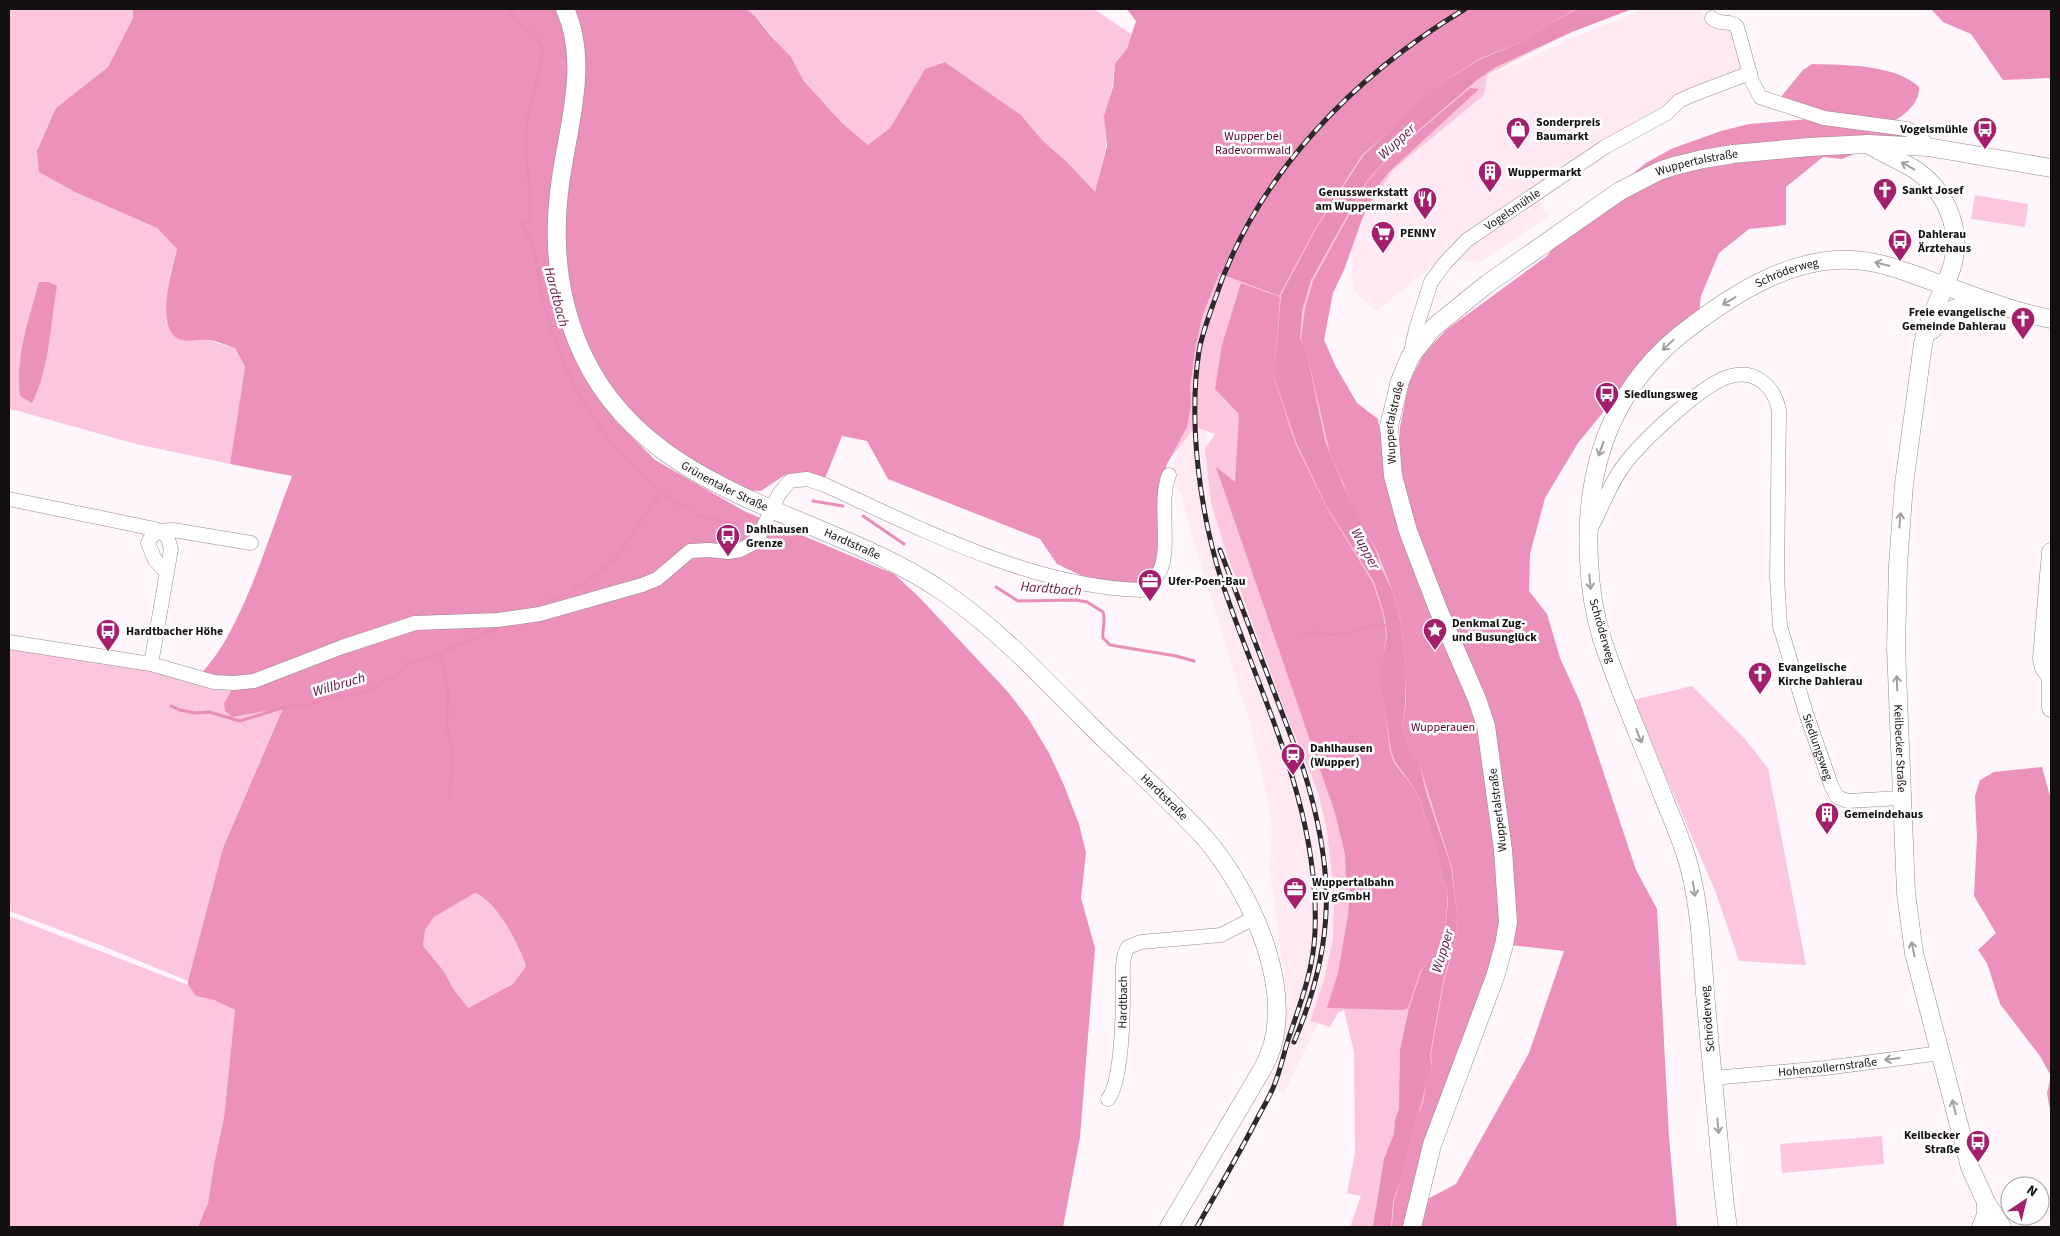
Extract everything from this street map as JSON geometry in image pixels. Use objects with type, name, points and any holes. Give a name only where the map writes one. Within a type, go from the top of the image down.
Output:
[{"type":"main road","name":"Grünentaler Straße","points":[[564,9],[574,38],[576,73],[560,187],[556,244],[562,293],[577,342],[591,371],[614,405],[651,443],[698,474],[772,508]]},
{"type":"main road","name":"Wuppertalstraße","points":[[1412,1227],[1432,1145],[1495,977],[1508,922],[1503,850],[1486,726],[1477,699],[1438,609],[1408,531],[1393,476],[1389,426],[1400,381],[1410,357],[1434,327],[1486,284],[1620,191],[1658,171],[1703,159],[1733,154],[1868,144],[1928,147],[2051,168]]},
{"type":"main road","name":"Keilbecker Straße","points":[[1868,144],[1925,177],[1937,190],[1946,205],[1955,231],[1956,252],[1945,285],[1927,327],[1923,344],[1900,526],[1896,648],[1901,798],[1906,892],[1911,936],[1970,1167],[1986,1202],[2002,1227]]},
{"type":"main road","name":"Schröderweg","points":[[1728,1227],[1693,882],[1682,844],[1602,639],[1594,613],[1588,533],[1595,468],[1605,437],[1617,410],[1634,382],[1651,362],[1678,336],[1702,318],[1772,276],[1803,265],[1830,260],[1879,263],[1998,305]]},
{"type":"main road","name":"Keilbecker Straße","points":[[1923,344],[1934,326],[1949,310],[1966,304],[1998,305]]},
{"type":"main road","points":[[1998,305],[2051,319]]},
{"type":"main road","name":"Hardtstraße","points":[[772,508],[857,545],[908,570],[943,592],[987,626],[1204,836],[1233,875],[1256,917],[1273,978],[1276,1025],[1273,1046],[1264,1068],[1169,1227]]},
{"type":"main road","points":[[2051,552],[2042,658],[2044,668],[2051,677],[2051,708]]},
{"type":"main road","points":[[1981,1227],[1986,1215],[1986,1202]]},
{"type":"street","points":[[1712,18],[1716,22],[1731,23],[1737,27],[1750,73],[1760,97],[1824,118],[1906,129],[1922,136],[1928,147]]},
{"type":"street","name":"Vogelsmühle","points":[[1410,357],[1416,329],[1432,282],[1445,263],[1467,240],[1605,148],[1667,113],[1680,101],[1750,73]]},
{"type":"street","name":"Siedlungsweg","points":[[1588,533],[1616,477],[1642,444],[1665,423],[1719,380],[1742,375],[1763,381],[1774,394],[1779,412],[1777,577],[1779,620],[1802,699],[1831,785],[1837,797],[1848,801],[1901,798]]},
{"type":"street","name":"Grünentaler Straße","points":[[772,508],[782,489],[790,482],[801,479],[815,481],[985,555],[1016,566],[1097,585],[1141,590],[1157,576],[1164,558],[1163,494],[1169,475]]},
{"type":"street","points":[[9,499],[160,531],[173,530],[251,543]]},
{"type":"street","points":[[9,642],[151,664],[214,682],[258,680],[349,645],[415,623],[498,620],[560,610],[590,599],[642,585],[656,579],[690,551],[728,552],[743,549],[758,538],[772,508]]},
{"type":"street","points":[[151,664],[170,545],[167,536],[160,531]]},
{"type":"street","points":[[160,531],[149,539],[148,543],[155,560],[166,572]]},
{"type":"street","name":"Hardtbach","points":[[1108,1099],[1116,1081],[1123,1019],[1124,958],[1128,947],[1141,942],[1221,935],[1256,917]]},
{"type":"street","name":"Hohenzollernstraße","points":[[1713,1078],[1825,1068],[1940,1053]]},
{"type":"shaded area","points":[[1645,9],[1700,9],[1708,24],[1732,27],[1744,73],[1678,99],[1534,193],[1549,216],[1477,264],[1465,260],[1437,263],[1376,311],[1353,290],[1351,248],[1365,211],[1389,173],[1485,76],[1520,63],[1564,41]]},
{"type":"shaded area","points":[[1200,421],[1203,423],[1210,451],[1343,852],[1327,1006],[1284,1093],[1268,1083],[1280,1057],[1283,1038],[1276,1025],[1286,1012],[1287,996],[1270,869],[1272,824],[1267,795],[1250,723],[1191,533],[1181,493],[1169,475],[1181,446]]},
{"type":"green space","points":[[9,9],[133,9],[133,18],[108,67],[56,108],[75,192],[157,228],[177,249],[170,274],[166,322],[182,340],[207,340],[235,348],[245,367],[230,464],[132,443],[15,410],[9,410]]},
{"type":"green space","points":[[133,9],[557,9],[560,13],[567,47],[568,83],[552,192],[584,372],[615,420],[655,460],[744,511],[894,574],[919,597],[1008,692],[1028,718],[1049,753],[1063,783],[1079,824],[1086,853],[1081,898],[1095,948],[1080,1137],[1063,1227],[198,1227],[208,1203],[224,1118],[235,1010],[214,1000],[196,996],[188,985],[188,981],[223,848],[283,708],[232,717],[225,711],[224,703],[234,686],[201,674],[222,646],[243,606],[292,476],[230,464],[245,367],[235,348],[209,340],[182,340],[173,335],[168,326],[166,313],[169,285],[177,249],[157,228],[75,192],[39,172],[37,151],[56,108],[108,67],[133,18]],"holes":[[[475,893],[483,898],[499,914],[513,936],[526,966],[513,984],[468,1008],[454,990],[443,970],[423,946],[425,930],[434,917]]]},
{"type":"green space","points":[[572,9],[746,9],[755,16],[791,57],[803,80],[841,122],[868,145],[890,128],[925,69],[945,62],[1021,115],[1043,141],[1067,162],[1095,192],[1107,146],[1104,116],[1113,87],[1115,63],[1127,49],[1136,21],[1127,9],[1576,9],[1545,26],[1526,40],[1479,59],[1434,88],[1404,118],[1362,155],[1315,229],[1279,296],[1216,272],[1219,274],[1202,317],[1195,349],[1190,388],[1191,406],[1187,427],[1167,464],[1158,493],[1162,558],[1140,589],[1095,582],[1057,564],[1040,539],[888,479],[867,441],[842,436],[824,481],[807,472],[785,475],[761,491],[742,490],[673,453],[607,387],[572,309],[561,231]]},
{"type":"green space","name":"Wupper bei Radevormwald","points":[[746,9],[1094,9],[1131,34],[1172,9],[1627,9],[1588,23],[1487,75],[1484,95],[1393,170],[1363,217],[1340,264],[1314,332],[1475,825],[1409,1227],[1350,1227],[1361,1196],[1347,1193],[1355,1153],[1354,1052],[1344,1010],[1338,1013],[1330,1027],[1310,1021],[1324,980],[1333,939],[1334,897],[1327,829],[1318,792],[1288,719],[1225,549],[1211,502],[1205,449],[1215,434],[1195,427],[1166,464],[1125,185],[1125,51],[1115,62],[1112,87],[1105,117],[1106,147],[1095,193],[1067,162],[1043,141],[1021,115],[945,62],[925,69],[890,128],[868,145],[841,122],[802,79],[790,57],[755,16]]},
{"type":"green space","points":[[1931,9],[2051,9],[2051,78],[2003,80],[1971,34],[1943,22]]},
{"type":"green space","points":[[1812,64],[1869,67],[1909,79],[1919,87],[1917,99],[1910,109],[1889,125],[1921,136],[1868,144],[1856,153],[1842,159],[1823,157],[1786,187],[1786,225],[1749,229],[1719,253],[1701,296],[1699,314],[1614,399],[1578,443],[1545,498],[1530,554],[1529,591],[1547,614],[1560,658],[1580,702],[1636,870],[1657,909],[1669,1137],[1677,1227],[1415,1227],[1420,1203],[1456,1184],[1529,1053],[1564,951],[1510,945],[1497,782],[1412,529],[1399,454],[1400,427],[1409,382],[1423,355],[1446,330],[1547,256],[1571,224],[1646,163],[1671,149],[1721,131],[1749,124],[1822,118],[1776,103],[1803,70]]},
{"type":"green space","name":"Wupperauen","points":[[1470,88],[1479,89],[1389,172],[1381,182],[1365,211],[1344,270],[1333,293],[1324,340],[1336,367],[1357,403],[1378,419],[1387,472],[1488,752],[1502,944],[1407,1227],[1392,1227],[1394,1201],[1415,1121],[1423,1103],[1426,1082],[1432,1070],[1431,1054],[1444,981],[1456,939],[1457,913],[1452,868],[1420,766],[1408,745],[1402,726],[1406,704],[1406,669],[1401,623],[1392,589],[1377,551],[1356,513],[1330,453],[1306,350],[1301,339],[1305,309],[1313,281],[1367,182],[1391,155]]},
{"type":"green space","points":[[1975,195],[2028,204],[2025,227],[1971,219]]},
{"type":"green space","points":[[39,282],[49,282],[57,286],[46,361],[43,375],[32,403],[20,396],[19,367],[27,324]]},
{"type":"green space","points":[[1241,283],[1280,297],[1274,377],[1295,443],[1326,506],[1373,583],[1383,614],[1386,635],[1381,676],[1390,752],[1394,763],[1411,784],[1420,801],[1437,852],[1442,878],[1448,890],[1445,933],[1440,945],[1420,972],[1408,1008],[1402,1010],[1327,1008],[1338,973],[1348,915],[1350,891],[1346,876],[1345,854],[1335,813],[1216,467],[1235,482],[1239,414],[1215,389],[1222,345]]},
{"type":"green space","points":[[9,645],[234,686],[224,703],[283,707],[223,848],[188,981],[9,911]]},
{"type":"green space","points":[[1692,686],[1745,739],[1768,768],[1806,965],[1739,961],[1716,893],[1633,700]]},
{"type":"green space","points":[[2042,767],[2051,800],[2051,1076],[2040,1056],[2000,1004],[1987,963],[1978,950],[1996,933],[1974,896],[1977,837],[1975,796],[1980,780],[1994,772]]},
{"type":"green space","points":[[475,893],[491,905],[499,914],[513,935],[526,966],[513,984],[467,1008],[443,970],[423,946],[425,930],[434,917]]},
{"type":"green space","points":[[9,916],[188,985],[196,996],[214,1000],[235,1010],[224,1118],[208,1203],[198,1227],[9,1227]]},
{"type":"green space","points":[[2051,1076],[2051,1109],[2047,1093]]},
{"type":"green space","points":[[1882,1136],[1884,1164],[1782,1173],[1780,1144]]},
{"type":"water","name":"Wupper","points":[[1578,9],[1632,9],[1572,32],[1496,67],[1478,79],[1390,155],[1366,182],[1311,280],[1302,311],[1300,339],[1306,349],[1325,441],[1343,485],[1376,551],[1381,568],[1392,590],[1401,624],[1406,670],[1402,726],[1408,745],[1420,766],[1426,792],[1451,867],[1457,913],[1456,938],[1443,981],[1430,1055],[1432,1070],[1426,1082],[1402,1176],[1393,1201],[1391,1227],[1373,1227],[1384,1159],[1394,1134],[1395,1120],[1399,1109],[1400,1050],[1409,1008],[1421,972],[1440,944],[1445,933],[1448,890],[1442,877],[1437,852],[1420,800],[1411,783],[1395,762],[1391,751],[1380,675],[1387,635],[1384,614],[1374,582],[1326,505],[1296,442],[1274,376],[1281,295],[1316,229],[1363,156],[1434,88],[1479,60],[1526,40],[1545,26]]},
{"type":"waterway","name":"Hardtbach","points":[[510,9],[517,20],[536,38],[543,49],[526,133],[530,198],[529,219],[521,225],[533,243],[542,296],[551,329],[566,369],[576,390],[608,440],[661,492],[679,505],[695,510],[698,515],[714,520],[738,523]]},
{"type":"waterway","name":"Willbruch","points":[[539,604],[571,593],[576,587],[585,583],[616,558],[661,492]]},
{"type":"waterway","name":"Hardtbach","points":[[813,501],[843,506]]},
{"type":"waterway","name":"Hardtbach","points":[[863,516],[904,544]]},
{"type":"waterway","name":"Hardtbach","points":[[996,587],[1018,601],[1076,600],[1087,602],[1103,612],[1103,638],[1110,645],[1176,656],[1194,661]]},
{"type":"waterway","name":"Hardtbach","points":[[1302,634],[1318,632],[1329,635],[1350,633],[1363,627],[1390,625]]},
{"type":"waterway","name":"Willbruch","points":[[171,706],[195,713],[209,712],[240,721],[288,706],[307,706],[322,699],[368,692],[382,681],[397,676],[408,662],[422,661],[501,627]]},
{"type":"waterway","points":[[441,652],[448,692],[447,725],[452,750],[450,799]]},
{"type":"railway","points":[[1197,1227],[1273,1088],[1306,984],[1312,958],[1315,931],[1314,885],[1308,840],[1298,796],[1285,753],[1222,582],[1214,555],[1202,498],[1198,468],[1195,408],[1200,345],[1215,299],[1233,254],[1256,211],[1283,170],[1314,132],[1348,97],[1424,35],[1465,9]]},
{"type":"railway","points":[[1220,550],[1303,768],[1314,805],[1321,840],[1325,873],[1324,939],[1318,972],[1308,1006],[1294,1042]]},
{"type":"place","name":"Sonderpreis Baumarkt","points":[[1518,150]]},
{"type":"place","name":"Vogelsmühle","points":[[1985,150]]},
{"type":"place","name":"Wuppermarkt","points":[[1490,193]]},
{"type":"place","name":"Sankt Josef","points":[[1885,211]]},
{"type":"place","name":"Genusswerkstatt am Wuppermarkt","points":[[1425,220]]},
{"type":"place","name":"PENNY","points":[[1383,254]]},
{"type":"place","name":"Dahlerau Ärztehaus","points":[[1900,262]]},
{"type":"place","name":"Freie evangelische Gemeinde Dahlerau","points":[[2023,340]]},
{"type":"place","name":"Siedlungsweg","points":[[1607,415]]},
{"type":"place","name":"Dahlhausen Grenze","points":[[728,557]]},
{"type":"place","name":"Ufer-Poen-Bau","points":[[1150,602]]},
{"type":"place","name":"Denkmal Zug- und Busunglück","points":[[1435,651]]},
{"type":"place","name":"Hardtbacher Höhe","points":[[108,652]]},
{"type":"place","name":"Evangelische Kirche Dahlerau","points":[[1760,695]]},
{"type":"place","name":"Dahlhausen (Wupper)","points":[[1293,776]]},
{"type":"place","name":"Gemeindehaus","points":[[1827,835]]},
{"type":"place","name":"Wuppertalbahn EIV gGmbH","points":[[1295,910]]},
{"type":"place","name":"Keilbecker Straße","points":[[1978,1163]]}]
